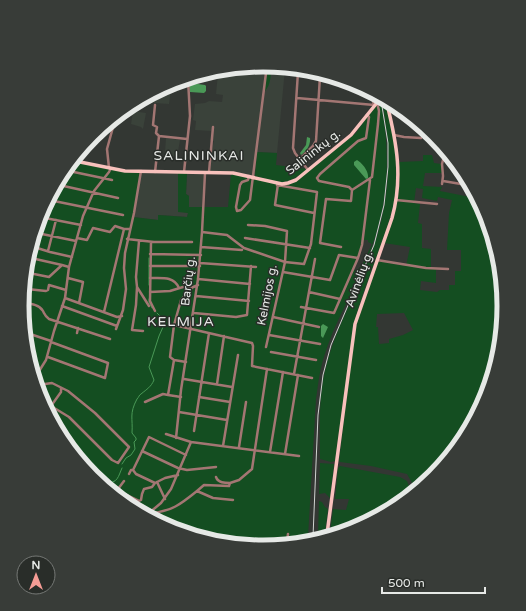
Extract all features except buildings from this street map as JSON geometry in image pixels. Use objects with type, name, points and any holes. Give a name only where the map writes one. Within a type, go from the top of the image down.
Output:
[{"type":"main road","name":"Salininkų g.","points":[[78,162],[110,168],[141,171],[233,173],[278,184],[285,184],[293,181],[308,170],[351,135],[377,102]]},
{"type":"main road","name":"Avinėlių g.","points":[[327,531],[355,324],[392,218],[396,200],[399,174],[398,155],[389,108]]},
{"type":"street","points":[[251,177],[242,182],[240,185],[236,207],[237,211],[240,211],[250,202],[251,177],[266,72]]},
{"type":"street","points":[[298,75],[293,145],[295,154],[308,170]]},
{"type":"street","points":[[299,160],[315,144],[320,78]]},
{"type":"street","points":[[184,172],[190,117],[188,84]]},
{"type":"street","points":[[297,98],[377,102],[379,111],[373,176],[370,180],[362,245],[358,258],[333,314],[301,307]]},
{"type":"street","points":[[155,105],[154,125],[157,127],[156,133],[159,136],[155,172]]},
{"type":"street","points":[[352,190],[349,187],[319,181],[317,178],[358,141],[366,138],[369,117],[367,114]]},
{"type":"street","points":[[39,372],[46,363],[57,321],[65,298],[69,267],[81,225],[93,193],[109,172],[110,168],[107,149],[113,126]]},
{"type":"street","name":"Barčių g.","points":[[176,438],[183,379],[198,285],[207,172],[213,127]]},
{"type":"street","points":[[394,135],[421,138]]},
{"type":"street","points":[[159,136],[187,139]]},
{"type":"street","points":[[443,156],[442,164],[443,182],[464,185]]},
{"type":"street","points":[[71,171],[112,180]]},
{"type":"street","points":[[116,329],[122,316],[125,301],[126,289],[124,268],[127,239],[134,213],[141,171]]},
{"type":"street","points":[[341,247],[320,243],[326,199],[351,201],[352,190],[362,183],[370,180]]},
{"type":"street","points":[[248,225],[265,226],[285,230],[287,232],[285,262],[304,264],[310,248],[317,194],[316,191],[278,184],[275,206],[314,213]]},
{"type":"street","points":[[61,186],[118,198]]},
{"type":"street","points":[[396,200],[437,204]]},
{"type":"street","points":[[54,201],[123,215]]},
{"type":"street","points":[[46,218],[81,225]]},
{"type":"street","points":[[48,250],[56,220]]},
{"type":"street","points":[[40,234],[87,240],[93,228],[110,232],[112,227],[115,226],[130,229]]},
{"type":"street","points":[[104,312],[124,229]]},
{"type":"street","name":"Kelmijos g.","points":[[202,232],[228,236],[244,248],[285,262],[266,347]]},
{"type":"street","points":[[245,238],[310,248]]},
{"type":"street","points":[[127,239],[151,242],[192,242]]},
{"type":"street","points":[[139,240],[136,276],[137,286],[132,330],[143,331]]},
{"type":"street","points":[[151,242],[150,303],[156,311]]},
{"type":"street","points":[[37,247],[50,252],[72,257]]},
{"type":"street","points":[[201,247],[242,250]]},
{"type":"street","points":[[150,254],[201,255]]},
{"type":"street","points":[[283,272],[330,280],[339,255],[358,258]]},
{"type":"street","points":[[33,259],[69,267]]},
{"type":"street","points":[[294,374],[315,259]]},
{"type":"street","points":[[377,260],[448,270]]},
{"type":"street","points":[[150,266],[200,264],[256,267]]},
{"type":"street","points":[[31,274],[49,277],[62,265]]},
{"type":"street","points":[[194,313],[236,317],[247,315],[251,266]]},
{"type":"street","points":[[68,278],[81,280],[83,282],[78,303]]},
{"type":"street","points":[[150,278],[166,278],[173,280],[177,283],[179,288]]},
{"type":"street","points":[[198,279],[250,284]]},
{"type":"street","points":[[30,289],[46,292],[49,285],[66,290]]},
{"type":"street","points":[[186,362],[174,360],[170,357],[174,325],[181,300],[192,288],[198,285]]},
{"type":"street","points":[[137,286],[149,306]]},
{"type":"street","points":[[150,292],[179,288],[192,288]]},
{"type":"street","points":[[309,292],[340,299]]},
{"type":"street","points":[[196,296],[249,301]]},
{"type":"street","points":[[65,298],[117,317],[122,316]]},
{"type":"street","points":[[29,304],[38,306],[43,310],[47,318],[110,339]]},
{"type":"street","points":[[62,306],[117,326]]},
{"type":"street","points":[[273,317],[319,327]]},
{"type":"street","points":[[174,325],[252,343],[255,347],[252,366],[312,378]]},
{"type":"street","points":[[76,333],[78,328]]},
{"type":"street","points":[[194,431],[209,333]]},
{"type":"street","points":[[31,334],[108,363],[106,376],[105,378],[47,357]]},
{"type":"street","points":[[269,334],[320,344]]},
{"type":"street","points":[[217,384],[224,336]]},
{"type":"street","points":[[271,352],[316,360]]},
{"type":"street","points":[[223,446],[238,355]]},
{"type":"street","points":[[168,395],[174,360]]},
{"type":"street","points":[[155,512],[171,509],[204,485],[227,486],[238,480],[252,469],[267,369]]},
{"type":"street","points":[[270,452],[282,372]]},
{"type":"street","points":[[285,454],[298,375]]},
{"type":"street","points":[[183,379],[232,387]]},
{"type":"street","points":[[42,384],[52,382],[68,391],[93,411],[129,446],[129,448],[118,463],[112,460],[69,417],[52,407]]},
{"type":"street","points":[[51,405],[61,392],[61,388]]},
{"type":"street","points":[[145,402],[163,394],[181,397]]},
{"type":"street","points":[[199,397],[230,402]]},
{"type":"street","points":[[239,447],[246,402]]},
{"type":"street","points":[[179,412],[227,420]]},
{"type":"street","points":[[166,434],[191,442],[239,447],[299,456]]},
{"type":"street","points":[[129,474],[131,470],[133,470],[150,437],[186,455]]},
{"type":"street","points":[[152,511],[165,499],[178,477],[180,468],[191,442]]},
{"type":"street","points":[[142,451],[180,468],[193,471],[206,467],[216,468]]},
{"type":"street","points":[[133,470],[136,474],[156,482],[165,499]]},
{"type":"street","points":[[130,498],[139,502],[144,489],[152,487],[156,482],[165,478],[178,477]]},
{"type":"street","points":[[216,477],[217,480],[223,483],[230,484]]},
{"type":"street","points":[[118,489],[124,481]]},
{"type":"street","points":[[197,491],[213,498],[233,500]]},
{"type":"shaded area","points":[[248,72],[266,72],[265,90],[270,72],[285,73],[277,153],[257,152],[255,176],[211,171],[210,169],[211,153],[214,141],[210,141],[211,131],[195,130],[196,121],[193,120],[195,104],[209,101],[222,102],[223,95],[216,94],[218,76]]},
{"type":"shaded area","points":[[266,72],[271,72],[270,83],[265,91]]},
{"type":"shaded area","points":[[191,83],[205,85],[206,91],[204,93],[190,92],[189,85]]},
{"type":"shaded area","points":[[171,90],[169,104],[154,103],[154,99]]},
{"type":"shaded area","points":[[379,102],[382,104],[387,157],[385,194],[382,212],[371,249],[333,332],[320,370],[316,399],[308,535],[263,540],[248,539],[202,532],[173,522],[133,500],[109,481],[87,460],[68,436],[53,409],[41,381],[33,351],[31,336],[29,306],[31,275],[33,260],[41,230],[53,202],[68,175],[77,162],[140,173],[133,217],[158,220],[158,215],[187,217],[188,213],[178,212],[178,173],[187,173],[186,194],[189,196],[189,207],[228,207],[231,174],[284,184],[300,178],[356,133],[373,108]],"holes":[[[364,240],[368,240],[368,242],[372,244],[362,265],[356,271],[354,270]]]},
{"type":"shaded area","points":[[382,105],[387,107],[396,149],[398,176],[396,191],[389,221],[364,290],[354,323],[335,461],[331,462],[320,459],[320,411],[322,387],[331,350],[375,243],[381,223],[385,203],[388,164],[388,143]]},
{"type":"shaded area","points":[[133,111],[146,113],[143,129],[131,124]]},
{"type":"shaded area","points":[[307,137],[310,138],[309,146],[301,155],[300,153],[306,145]]},
{"type":"shaded area","points":[[166,138],[180,140],[177,157],[168,156],[168,153],[165,152]]},
{"type":"shaded area","points":[[257,152],[277,153],[276,165],[308,169],[294,179],[283,182],[255,176]]},
{"type":"shaded area","points":[[423,155],[432,155],[434,163],[441,164],[442,173],[425,173],[423,186],[442,187],[440,191],[471,197],[485,230],[493,260],[497,306],[493,351],[485,381],[473,409],[458,436],[449,448],[439,460],[413,484],[407,474],[339,461],[355,328],[378,261],[406,266],[410,247],[384,243],[399,188],[399,162],[423,161]],"holes":[[[416,188],[423,189],[422,198],[437,201],[438,197],[452,200],[449,213],[447,250],[461,250],[461,271],[455,271],[455,285],[449,285],[449,290],[440,290],[437,292],[420,290],[421,281],[436,283],[436,269],[431,269],[431,249],[422,248],[422,224],[418,223],[420,204],[414,203]],[[404,313],[413,330],[389,339],[389,343],[379,344],[378,327],[376,327],[377,314]]]},
{"type":"shaded area","points":[[357,160],[365,168],[368,178],[366,179],[354,165],[354,162]]},
{"type":"shaded area","points":[[140,173],[178,173],[178,211],[188,213],[187,217],[159,215],[158,220],[133,217]]},
{"type":"shaded area","points":[[187,173],[204,175],[202,207],[189,207],[189,196],[186,194]]},
{"type":"shaded area","points":[[323,324],[328,327],[323,338],[321,336],[321,326]]},
{"type":"shaded area","points":[[320,463],[334,464],[330,498],[325,493],[319,494]]},
{"type":"shaded area","points":[[340,466],[400,477],[407,481],[410,487],[380,508],[353,522],[330,530],[333,509],[346,510],[349,499],[335,499],[338,468]]},
{"type":"shaded area","points":[[319,501],[322,502],[328,509],[325,532],[318,533]]},
{"type":"waterway","points":[[149,258],[149,285]]},
{"type":"waterway","points":[[149,299],[152,308]]},
{"type":"waterway","points":[[122,464],[135,449],[134,442],[136,438],[132,433],[132,412],[135,404],[140,395],[154,380],[149,367],[163,327],[162,318],[157,313]]},
{"type":"waterway","points":[[111,483],[117,479],[122,468]]},
{"type":"railway","points":[[313,534],[318,415],[323,375],[331,345],[374,245],[384,205],[388,167],[388,143],[382,104]]},
{"type":"district","name":"SALININKAI","points":[[199,155]]},
{"type":"district","name":"KELMIJA","points":[[181,321]]}]
